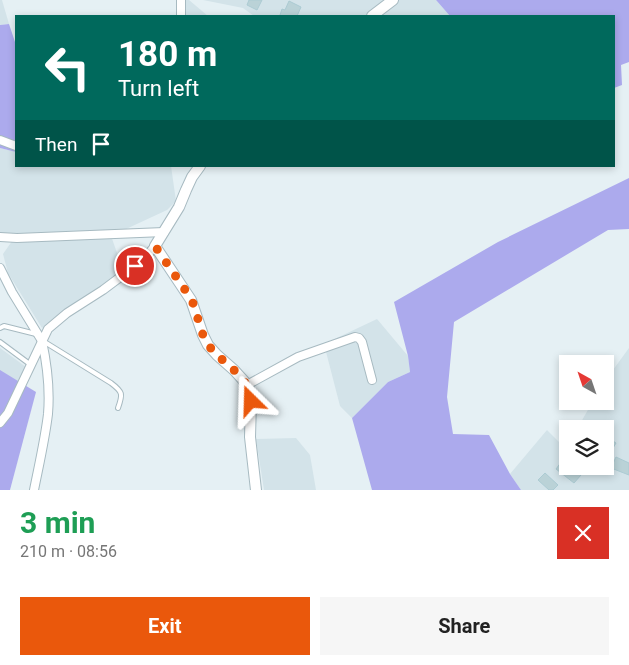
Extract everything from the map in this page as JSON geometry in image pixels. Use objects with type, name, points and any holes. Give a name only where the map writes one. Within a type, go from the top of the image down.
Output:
[{"type":"street","points":[[181,0],[181,15]]},
{"type":"street","points":[[373,15],[393,0]]},
{"type":"street","points":[[0,140],[15,146]]},
{"type":"street","points":[[0,423],[8,413],[32,365],[40,338],[54,323],[144,259],[155,246],[179,207],[199,167]]},
{"type":"street","points":[[0,238],[164,232]]},
{"type":"street","points":[[155,246],[192,300],[208,345],[247,385],[251,401],[250,437],[256,490]]},
{"type":"street","points":[[0,268],[40,338],[47,374],[48,408],[45,435],[34,490]]},
{"type":"street","points":[[247,385],[298,357],[355,336],[362,342],[372,380]]},
{"type":"lane","points":[[0,328],[4,326],[40,338],[120,390],[122,396],[118,408]]},
{"type":"lane","points":[[0,342],[32,365]]},
{"type":"shaded area","points":[[0,0],[2,0],[9,24],[0,25]]},
{"type":"shaded area","points":[[186,0],[189,0],[207,15],[185,15]]},
{"type":"shaded area","points":[[203,0],[436,0],[449,15],[253,15],[243,8]]},
{"type":"shaded area","points":[[436,0],[629,0],[629,62],[621,65],[622,85],[615,88],[615,15],[449,15]]},
{"type":"shaded area","points":[[9,24],[15,42],[15,152],[0,148],[0,25]]},
{"type":"shaded area","points":[[0,148],[15,152],[15,167],[171,167],[176,201],[167,210],[124,230],[109,230],[123,270],[42,328],[8,273],[3,254],[17,234],[0,234]]},
{"type":"shaded area","points":[[629,178],[629,229],[608,230],[454,322],[447,397],[453,434],[489,435],[521,490],[372,490],[352,418],[388,382],[410,372],[408,356],[394,302],[498,242]]},
{"type":"shaded area","points":[[377,319],[408,356],[410,372],[388,382],[352,418],[340,406],[324,344]]},
{"type":"shaded area","points":[[0,348],[26,367],[7,412],[0,407]]},
{"type":"shaded area","points":[[629,348],[629,490],[521,490],[510,474],[547,430],[559,442],[559,475],[614,475],[614,420],[582,420],[588,410],[614,410],[614,369]]},
{"type":"shaded area","points":[[0,370],[36,392],[10,490],[0,490]]},
{"type":"shaded area","points":[[296,438],[310,455],[316,490],[264,490],[256,439]]},
{"type":"building","points":[[249,0],[262,0],[257,10],[247,5]]},
{"type":"building","points":[[289,1],[301,7],[297,15],[280,15],[282,9],[285,10]]},
{"type":"building","points":[[616,457],[629,463],[629,475],[614,469]]},
{"type":"building","points":[[545,473],[558,485],[553,490],[549,490],[538,480]]},
{"type":"building","points":[[564,475],[581,475],[574,483]]},
{"type":"route","points":[[135,266],[155,246],[192,300],[208,345],[244,381],[249,390],[251,401]]}]
